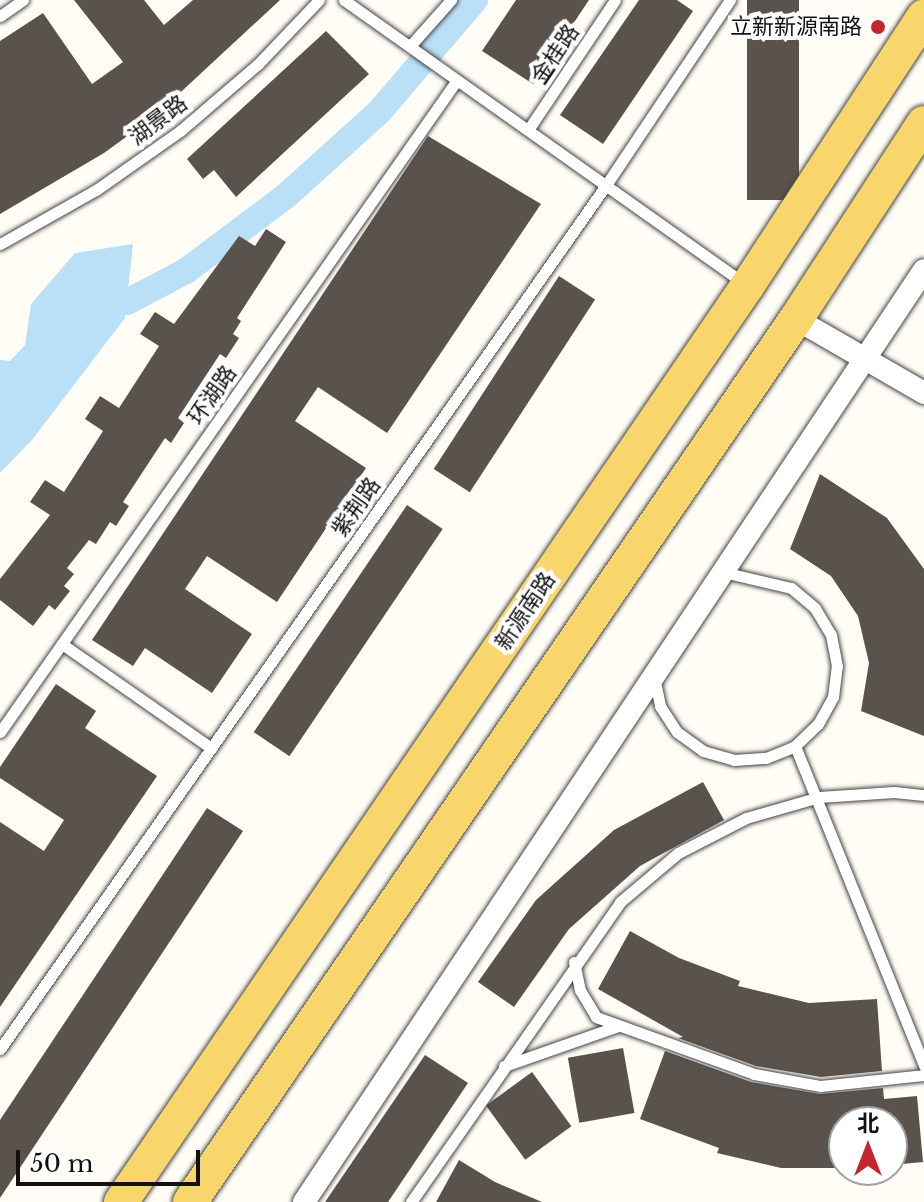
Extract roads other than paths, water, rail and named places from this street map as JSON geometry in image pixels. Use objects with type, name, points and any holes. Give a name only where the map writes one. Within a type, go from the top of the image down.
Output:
[{"type":"main road","name":"新源南路","points":[[121,1202],[748,285],[924,16]]},
{"type":"main road","points":[[190,1202],[796,319],[924,123]]},
{"type":"street","points":[[304,1202],[924,270]]},
{"type":"street","points":[[796,319],[924,393]]},
{"type":"lane","points":[[0,16],[23,0]]},
{"type":"lane","name":"湖景路","points":[[0,244],[96,190],[180,131],[258,64],[319,0]]},
{"type":"lane","points":[[344,0],[748,285]]},
{"type":"lane","points":[[410,46],[451,0]]},
{"type":"lane","name":"金桂路","points":[[528,130],[615,0]]},
{"type":"lane","name":"紫荆路","points":[[0,1046],[606,185],[730,0]]},
{"type":"lane","name":"环湖路","points":[[0,732],[457,80]]},
{"type":"lane","points":[[654,677],[660,706],[677,732],[703,751],[734,760],[766,758],[795,746],[818,724],[833,697],[837,666],[831,635],[815,608],[791,588],[723,572]]},
{"type":"lane","points":[[62,644],[211,748]]},
{"type":"lane","points":[[795,746],[819,797],[924,1066]]},
{"type":"lane","points":[[411,1202],[574,962],[620,902],[678,853],[746,818],[819,797],[894,792],[924,795]]},
{"type":"lane","points":[[574,962],[580,990],[596,1017],[754,1074],[821,1086],[924,1075]]},
{"type":"lane","points":[[504,1066],[618,1026]]},
{"type":"water","points":[[133,244],[125,318],[32,440],[0,473],[0,360],[10,361],[25,345],[31,304],[75,253]]},
{"type":"waterway","points":[[127,302],[186,271],[286,196],[379,112],[475,0]]},
{"type":"place","name":"立新新源南路","points":[[878,27]]}]
